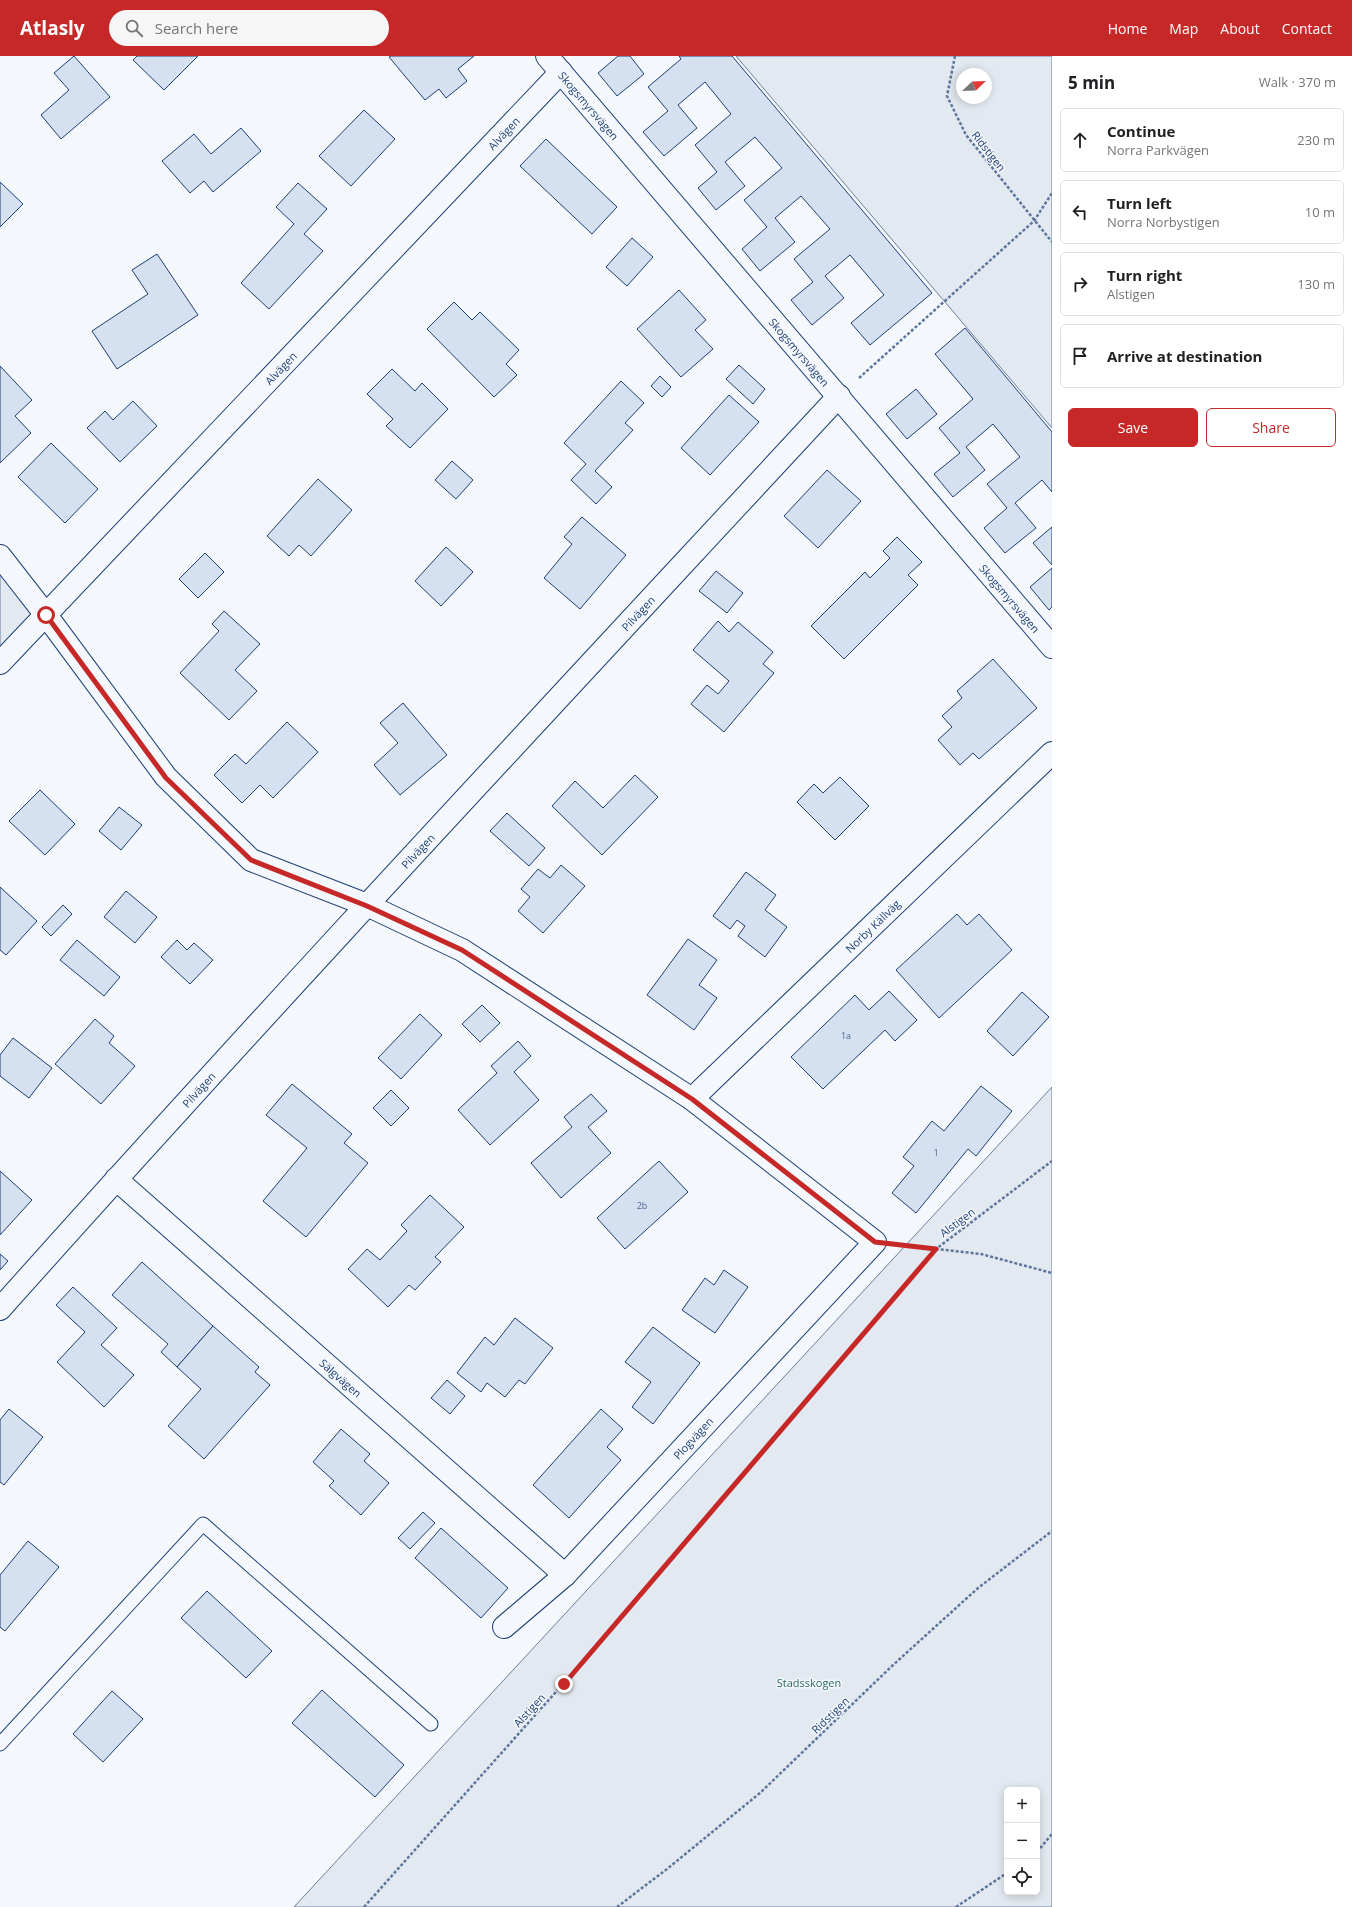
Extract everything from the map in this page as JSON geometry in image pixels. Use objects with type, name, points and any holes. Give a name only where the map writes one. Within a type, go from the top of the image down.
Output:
[{"type":"street","name":"Skogsmyrsvägen","points":[[547,56],[1052,647]]},
{"type":"street","name":"Alvägen","points":[[0,663],[561,72]]},
{"type":"street","name":"Pilvägen","points":[[0,1310],[116,1179],[839,396]]},
{"type":"street","points":[[0,556],[46,615],[166,778],[251,860],[367,906],[462,950],[692,1099],[875,1242]]},
{"type":"street","name":"Norby Källväg","points":[[692,1099],[1052,753]]},
{"type":"street","name":"Sälgvägen","points":[[116,1179],[565,1576]]},
{"type":"street","name":"Plogvägen","points":[[504,1627],[565,1576],[875,1242]]},
{"type":"lane","points":[[0,1744],[203,1524],[431,1724]]},
{"type":"path","name":"Ridstigen","points":[[955,56],[947,96],[966,135],[1052,242]]},
{"type":"path","points":[[839,396],[1034,221],[1052,193]]},
{"type":"path","name":"Alstigen","points":[[364,1907],[564,1684],[936,1249],[1052,1161]]},
{"type":"path","points":[[875,1242],[981,1254],[1052,1273]]},
{"type":"path","name":"Ridstigen","points":[[617,1907],[667,1869],[754,1797],[892,1666],[978,1588],[1052,1531]]},
{"type":"path","points":[[1040,1848],[1052,1834]]},
{"type":"path","points":[[956,1907],[1004,1875]]},
{"type":"green space","points":[[736,56],[1052,56],[1052,428]]},
{"type":"green space","points":[[0,556],[46,615],[0,663]]},
{"type":"green space","name":"Stadsskogen","points":[[1052,1087],[1052,1907],[294,1907]]},
{"type":"building","points":[[74,56],[110,97],[61,139],[41,115],[69,90],[54,73]]},
{"type":"building","points":[[137,56],[198,56],[164,90],[133,60]]},
{"type":"building","points":[[474,56],[458,69],[467,81],[446,98],[439,89],[425,100],[389,57]]},
{"type":"building","points":[[618,56],[630,56],[644,74],[617,96],[598,73]]},
{"type":"building","points":[[679,56],[732,56],[932,293],[870,345],[851,323],[884,295],[850,255],[825,276],[844,298],[812,325],[791,300],[813,282],[794,259],[830,229],[801,196],[775,218],[795,242],[760,271],[742,249],[767,227],[744,200],[782,168],[755,137],[725,162],[745,186],[716,210],[698,188],[717,172],[695,145],[731,114],[705,82],[678,105],[697,128],[664,156],[643,132],[668,111],[648,87],[681,59]]},
{"type":"building","points":[[364,110],[395,139],[351,186],[319,156]]},
{"type":"building","points":[[241,128],[261,151],[213,192],[204,181],[190,193],[162,161],[194,134],[211,154]]},
{"type":"building","points":[[546,139],[617,207],[592,234],[520,166]]},
{"type":"building","points":[[0,182],[23,204],[0,227]]},
{"type":"building","points":[[298,183],[327,209],[304,234],[323,251],[269,309],[241,283],[294,224],[276,207]]},
{"type":"building","points":[[632,238],[653,257],[627,286],[606,267]]},
{"type":"building","points":[[157,254],[198,315],[117,369],[92,331],[148,294],[132,270]]},
{"type":"building","points":[[679,290],[706,320],[695,330],[713,349],[681,377],[637,329]]},
{"type":"building","points":[[454,302],[472,320],[480,312],[519,350],[506,364],[517,375],[494,397],[427,329]]},
{"type":"building","points":[[965,328],[1052,432],[1052,492],[1042,480],[1015,503],[1036,528],[1005,553],[984,528],[1007,508],[987,484],[1020,457],[993,424],[966,447],[985,470],[953,497],[934,474],[960,453],[939,428],[973,399],[935,354]]},
{"type":"building","points":[[739,365],[765,389],[753,404],[726,379]]},
{"type":"building","points":[[0,366],[32,400],[15,416],[31,433],[0,463]]},
{"type":"building","points":[[392,369],[415,391],[422,383],[448,409],[410,448],[386,426],[393,419],[367,394]]},
{"type":"building","points":[[660,376],[671,387],[662,397],[651,386]]},
{"type":"building","points":[[621,381],[644,403],[625,423],[633,430],[595,471],[612,487],[596,504],[571,480],[586,464],[564,443]]},
{"type":"building","points":[[916,389],[937,414],[907,439],[886,414]]},
{"type":"building","points":[[729,395],[759,422],[710,475],[681,448]]},
{"type":"building","points":[[133,401],[157,426],[120,462],[87,428],[105,411],[113,420]]},
{"type":"building","points":[[51,443],[98,489],[65,523],[18,477]]},
{"type":"building","points":[[452,461],[473,480],[456,499],[435,480]]},
{"type":"building","points":[[827,470],[861,501],[818,548],[784,516]]},
{"type":"building","points":[[318,479],[352,510],[311,556],[299,545],[289,556],[267,536]]},
{"type":"building","points":[[582,517],[626,555],[580,609],[544,578],[572,544],[564,537]]},
{"type":"building","points":[[1052,527],[1052,565],[1033,543]]},
{"type":"building","points":[[897,537],[922,562],[908,575],[918,585],[844,659],[811,626],[865,572],[870,578],[890,558],[883,551]]},
{"type":"building","points":[[446,547],[473,572],[441,606],[415,581]]},
{"type":"building","points":[[205,553],[224,572],[198,598],[179,579]]},
{"type":"building","points":[[1052,568],[1052,607],[1049,610],[1030,587]]},
{"type":"building","points":[[716,571],[743,593],[727,613],[699,591]]},
{"type":"building","points":[[224,611],[260,644],[235,670],[257,691],[229,720],[180,673],[219,631],[212,624]]},
{"type":"building","points":[[718,621],[729,632],[738,622],[773,652],[763,664],[774,673],[724,732],[691,704],[707,685],[718,694],[729,681],[693,650]]},
{"type":"building","points":[[993,659],[1037,708],[979,759],[973,753],[960,765],[938,740],[952,727],[942,716],[962,698],[957,691]]},
{"type":"building","points":[[403,703],[447,755],[400,795],[374,765],[398,743],[380,723]]},
{"type":"building","points":[[287,722],[318,752],[273,798],[260,785],[242,803],[214,775],[235,754],[246,764]]},
{"type":"building","points":[[635,775],[658,797],[602,855],[552,806],[575,781],[603,808]]},
{"type":"building","points":[[840,777],[869,806],[835,840],[797,802],[814,784],[823,793]]},
{"type":"building","points":[[40,790],[75,824],[45,855],[9,821]]},
{"type":"building","points":[[119,807],[142,825],[121,850],[99,831]]},
{"type":"building","points":[[507,813],[545,848],[529,866],[490,831]]},
{"type":"building","points":[[561,865],[585,886],[543,933],[518,911],[530,897],[521,889],[538,869],[550,878]]},
{"type":"building","points":[[746,872],[776,895],[765,910],[787,927],[765,957],[738,936],[745,926],[737,920],[730,929],[713,916]]},
{"type":"building","points":[[0,887],[37,921],[6,955],[0,950]]},
{"type":"building","points":[[126,891],[157,917],[135,943],[104,917]]},
{"type":"building","points":[[63,905],[72,914],[51,936],[42,927]]},
{"type":"building","points":[[957,914],[967,925],[979,914],[1012,950],[939,1018],[896,970]]},
{"type":"building","points":[[688,939],[717,960],[699,985],[717,998],[694,1030],[647,995]]},
{"type":"building","points":[[77,940],[120,977],[104,996],[60,960]]},
{"type":"building","points":[[177,940],[187,950],[194,943],[213,960],[190,984],[161,957]]},
{"type":"building","points":[[889,991],[917,1020],[895,1041],[885,1030],[823,1089],[791,1057],[855,995],[869,1010]]},
{"type":"building","points":[[1022,992],[1049,1017],[1013,1056],[987,1031]]},
{"type":"building","points":[[482,1005],[500,1023],[480,1042],[462,1024]]},
{"type":"building","points":[[420,1014],[442,1035],[401,1079],[378,1058]]},
{"type":"building","points":[[95,1019],[114,1036],[109,1043],[135,1066],[101,1104],[55,1064]]},
{"type":"building","points":[[13,1038],[52,1068],[29,1098],[0,1076],[0,1055]]},
{"type":"building","points":[[518,1041],[531,1056],[514,1072],[539,1100],[490,1145],[458,1110],[497,1073],[491,1066]]},
{"type":"building","points":[[292,1084],[352,1134],[344,1143],[368,1163],[306,1237],[263,1201],[307,1148],[266,1115]]},
{"type":"building","points":[[981,1086],[1012,1111],[976,1156],[968,1149],[916,1213],[892,1193],[914,1166],[903,1157],[932,1121],[944,1131]]},
{"type":"building","points":[[391,1090],[409,1108],[391,1126],[373,1108]]},
{"type":"building","points":[[591,1094],[607,1111],[588,1127],[611,1153],[561,1198],[531,1163],[572,1127],[564,1117]]},
{"type":"building","points":[[659,1161],[688,1192],[625,1249],[597,1218]]},
{"type":"building","points":[[0,1171],[32,1200],[0,1235]]},
{"type":"building","points":[[430,1195],[464,1227],[435,1257],[441,1262],[415,1290],[409,1285],[388,1307],[348,1269],[367,1249],[380,1260],[407,1231],[401,1225]]},
{"type":"building","points":[[0,1254],[8,1261],[0,1270]]},
{"type":"building","points":[[142,1262],[213,1326],[177,1367],[161,1352],[168,1344],[112,1295]]},
{"type":"building","points":[[724,1270],[748,1287],[715,1333],[682,1310],[705,1278],[714,1285]]},
{"type":"building","points":[[73,1287],[117,1328],[101,1345],[134,1375],[104,1407],[57,1362],[85,1332],[56,1305]]},
{"type":"building","points":[[515,1318],[553,1348],[525,1384],[519,1380],[505,1397],[487,1383],[481,1392],[457,1373],[485,1337],[494,1345]]},
{"type":"building","points":[[213,1326],[259,1367],[255,1372],[270,1385],[204,1459],[168,1426],[201,1389],[177,1367]]},
{"type":"building","points":[[653,1327],[700,1363],[653,1424],[632,1407],[651,1382],[625,1362]]},
{"type":"building","points":[[447,1380],[465,1396],[450,1414],[431,1398]]},
{"type":"building","points":[[9,1409],[43,1437],[4,1485],[0,1482],[0,1420]]},
{"type":"building","points":[[601,1409],[623,1429],[607,1447],[621,1460],[569,1518],[533,1485]]},
{"type":"building","points":[[341,1429],[370,1454],[364,1461],[389,1483],[361,1515],[329,1486],[334,1481],[313,1462]]},
{"type":"building","points":[[423,1512],[435,1523],[410,1549],[398,1538]]},
{"type":"building","points":[[441,1528],[508,1588],[481,1618],[415,1558]]},
{"type":"building","points":[[28,1541],[59,1567],[5,1631],[0,1627],[0,1575]]},
{"type":"building","points":[[207,1591],[272,1651],[246,1678],[181,1618]]},
{"type":"building","points":[[322,1690],[404,1765],[375,1797],[292,1723]]},
{"type":"building","points":[[112,1691],[143,1719],[103,1762],[73,1734]]},
{"type":"route","points":[[46,615],[166,778],[251,860],[367,906],[462,950],[692,1099],[875,1242],[936,1249],[564,1684]]}]
